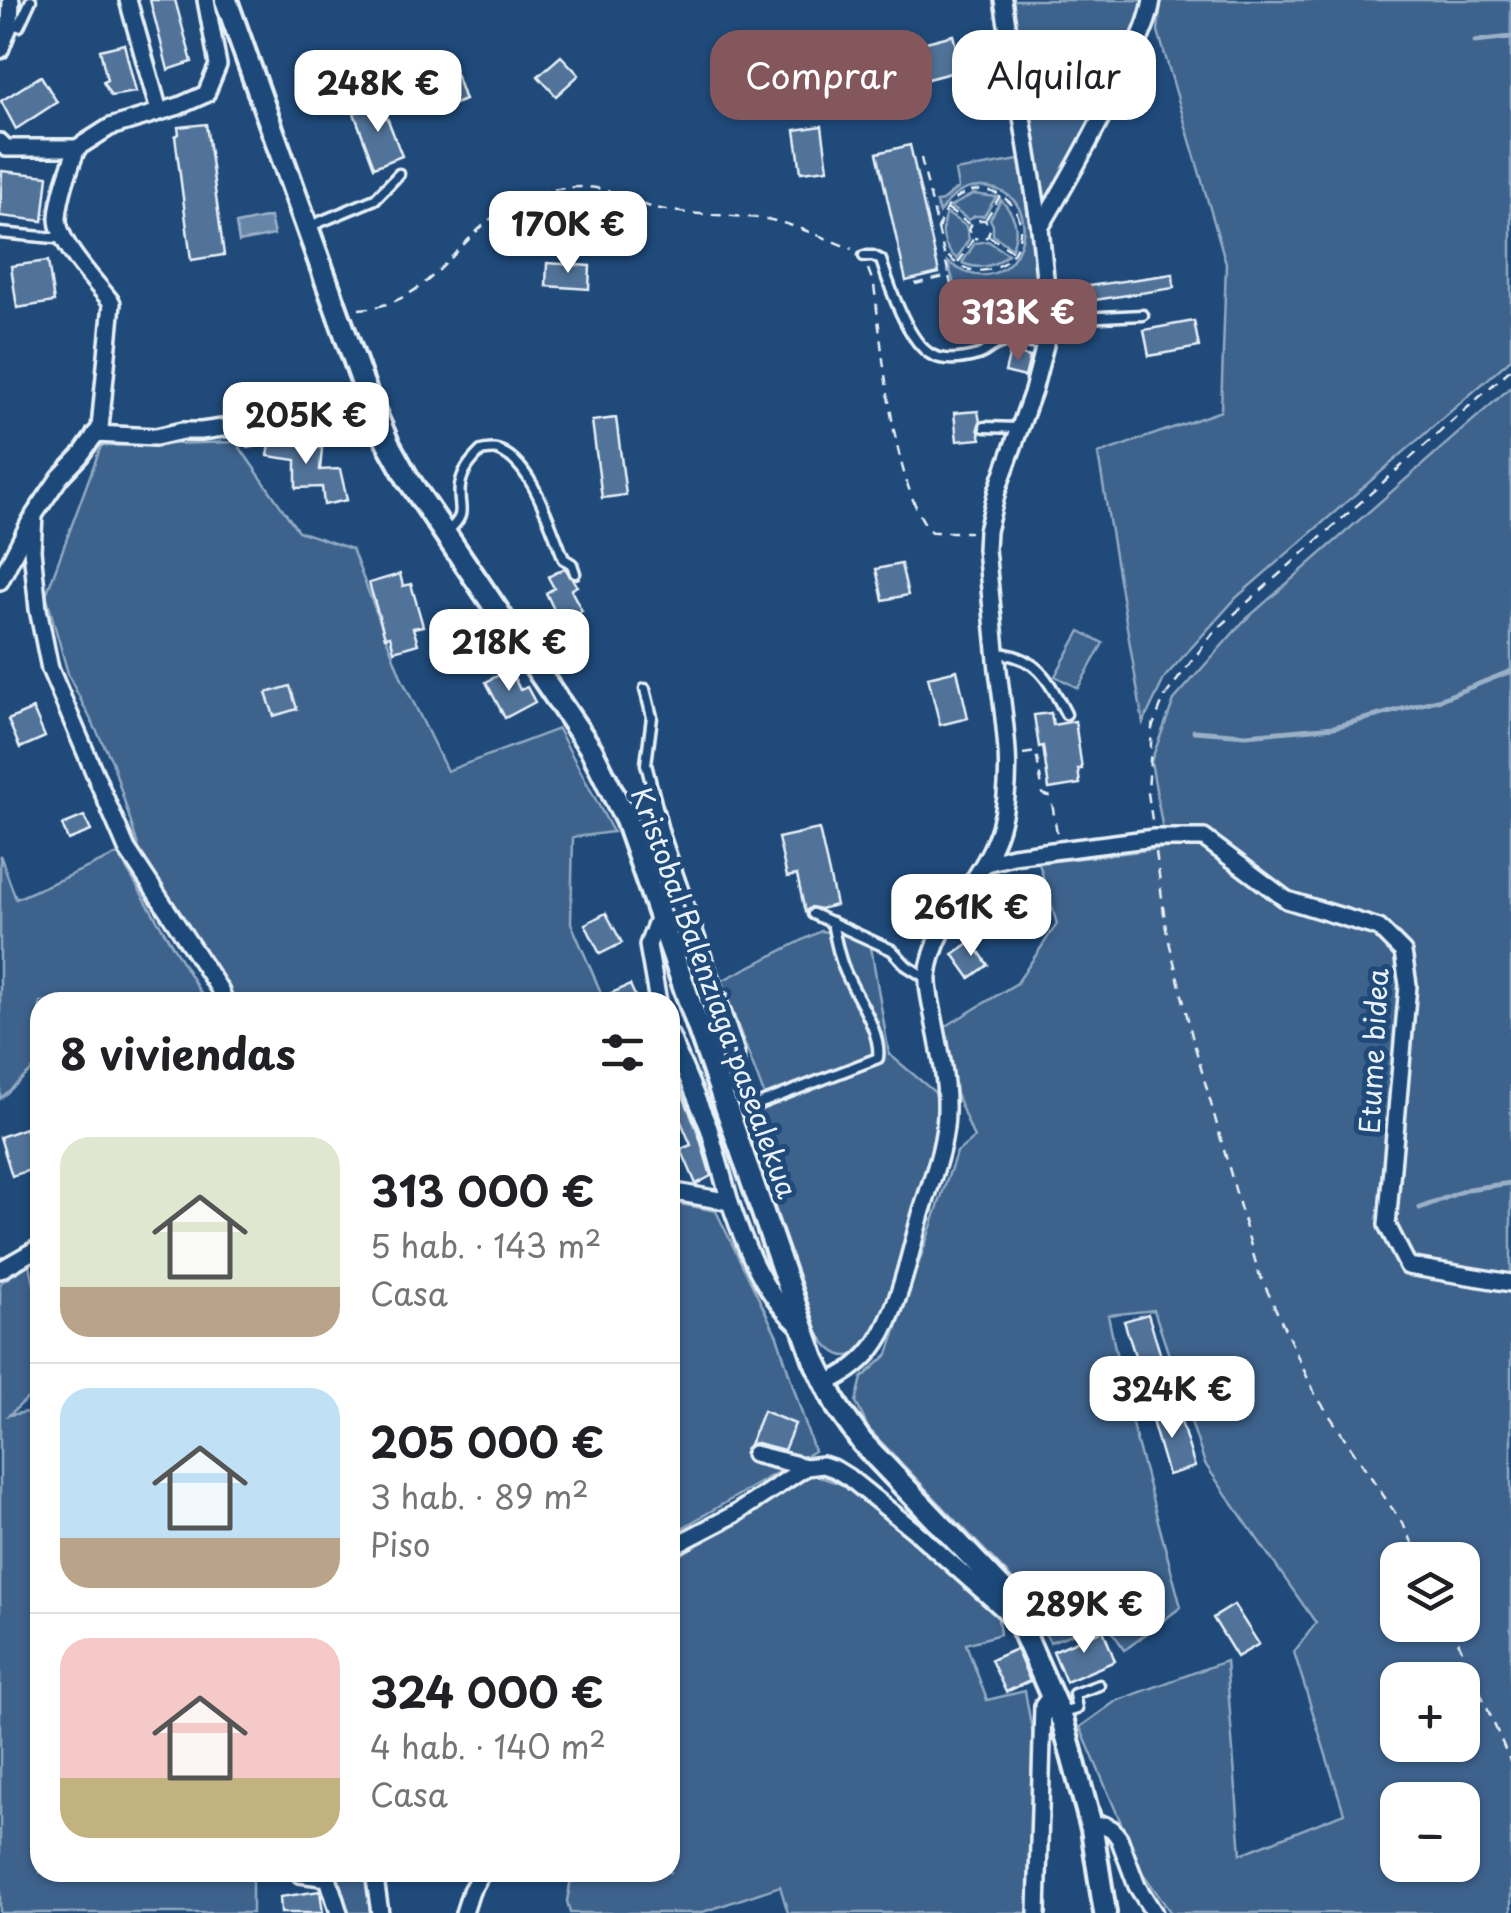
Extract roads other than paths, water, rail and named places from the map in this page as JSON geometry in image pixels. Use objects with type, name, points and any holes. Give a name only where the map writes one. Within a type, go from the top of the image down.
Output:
[{"type":"street","points":[[0,50],[10,24],[12,0]]},
{"type":"street","points":[[128,0],[160,111]]},
{"type":"street","points":[[0,142],[6,148],[76,148],[110,128],[206,94],[218,65],[206,0]]},
{"type":"street","name":"Kristobal Balenziaga pasealekua","points":[[226,0],[388,443],[591,748],[626,820],[825,1384],[862,1442],[1006,1594],[1056,1704],[1092,1829],[1105,1913]]},
{"type":"street","points":[[825,1384],[864,1360],[886,1327],[946,1116],[946,1084],[928,979],[936,942],[986,862],[1000,827],[1005,798],[1008,756],[987,531],[1033,391],[1036,344],[1049,317],[1040,228],[1003,0]]},
{"type":"street","points":[[1040,228],[1106,111],[1150,18],[1152,0]]},
{"type":"street","points":[[0,581],[34,515],[100,428],[112,303],[69,248],[58,221],[76,148]]},
{"type":"street","points":[[95,434],[156,438],[244,424],[286,427],[313,434],[329,432],[347,419],[373,410]]},
{"type":"street","points":[[34,515],[32,550],[38,609],[50,669],[128,850],[221,992]]},
{"type":"street","name":"Etume bidea","points":[[986,862],[1154,838],[1204,838],[1287,900],[1379,928],[1404,952],[1408,984],[1388,1224],[1408,1266],[1511,1283]]},
{"type":"street","points":[[656,992],[648,945],[660,913]]},
{"type":"street","points":[[680,1059],[709,1128],[741,1237],[766,1287],[803,1329]]},
{"type":"street","points":[[680,1193],[730,1202]]},
{"type":"street","points":[[0,1270],[30,1252]]},
{"type":"street","points":[[754,1454],[806,1466],[823,1465],[848,1477],[915,1530],[1019,1623]]},
{"type":"street","points":[[680,1543],[735,1514],[806,1466]]},
{"type":"street","points":[[1037,1913],[1043,1706],[1056,1704]]},
{"type":"street","points":[[1092,1829],[1104,1826],[1119,1838],[1137,1886],[1154,1913]]},
{"type":"street","points":[[329,1882],[339,1913]]},
{"type":"street","points":[[375,1882],[380,1913]]},
{"type":"street","points":[[464,1913],[477,1882]]},
{"type":"lane","points":[[10,24],[19,26],[31,0]]},
{"type":"lane","points":[[308,228],[374,199],[400,174]]},
{"type":"lane","points":[[0,233],[65,239]]},
{"type":"lane","points":[[864,256],[881,260],[907,326],[928,354],[947,360],[978,355],[1000,343],[1036,344]]},
{"type":"lane","points":[[1049,317],[1143,315]]},
{"type":"lane","points":[[984,426],[1019,428]]},
{"type":"lane","points":[[445,534],[460,520],[460,488],[466,466],[481,450],[496,450],[514,460],[533,486],[564,558],[575,573]]},
{"type":"lane","points":[[997,653],[1013,654],[1047,678],[1066,714]]},
{"type":"lane","points":[[646,689],[652,717],[646,764],[664,834],[739,1051],[738,1096],[744,1106],[751,1107],[878,1058],[874,1033],[841,964],[832,922]]},
{"type":"lane","points":[[813,914],[892,950],[928,979]]},
{"type":"lane","points":[[1056,1704],[1077,1708],[1074,1694],[1099,1685]]},
{"type":"waterway","points":[[1475,41],[1511,37]]},
{"type":"waterway","points":[[1194,731],[1246,735],[1334,727],[1441,699],[1511,671]]},
{"type":"waterway","points":[[1420,1208],[1468,1189],[1511,1183]]}]
